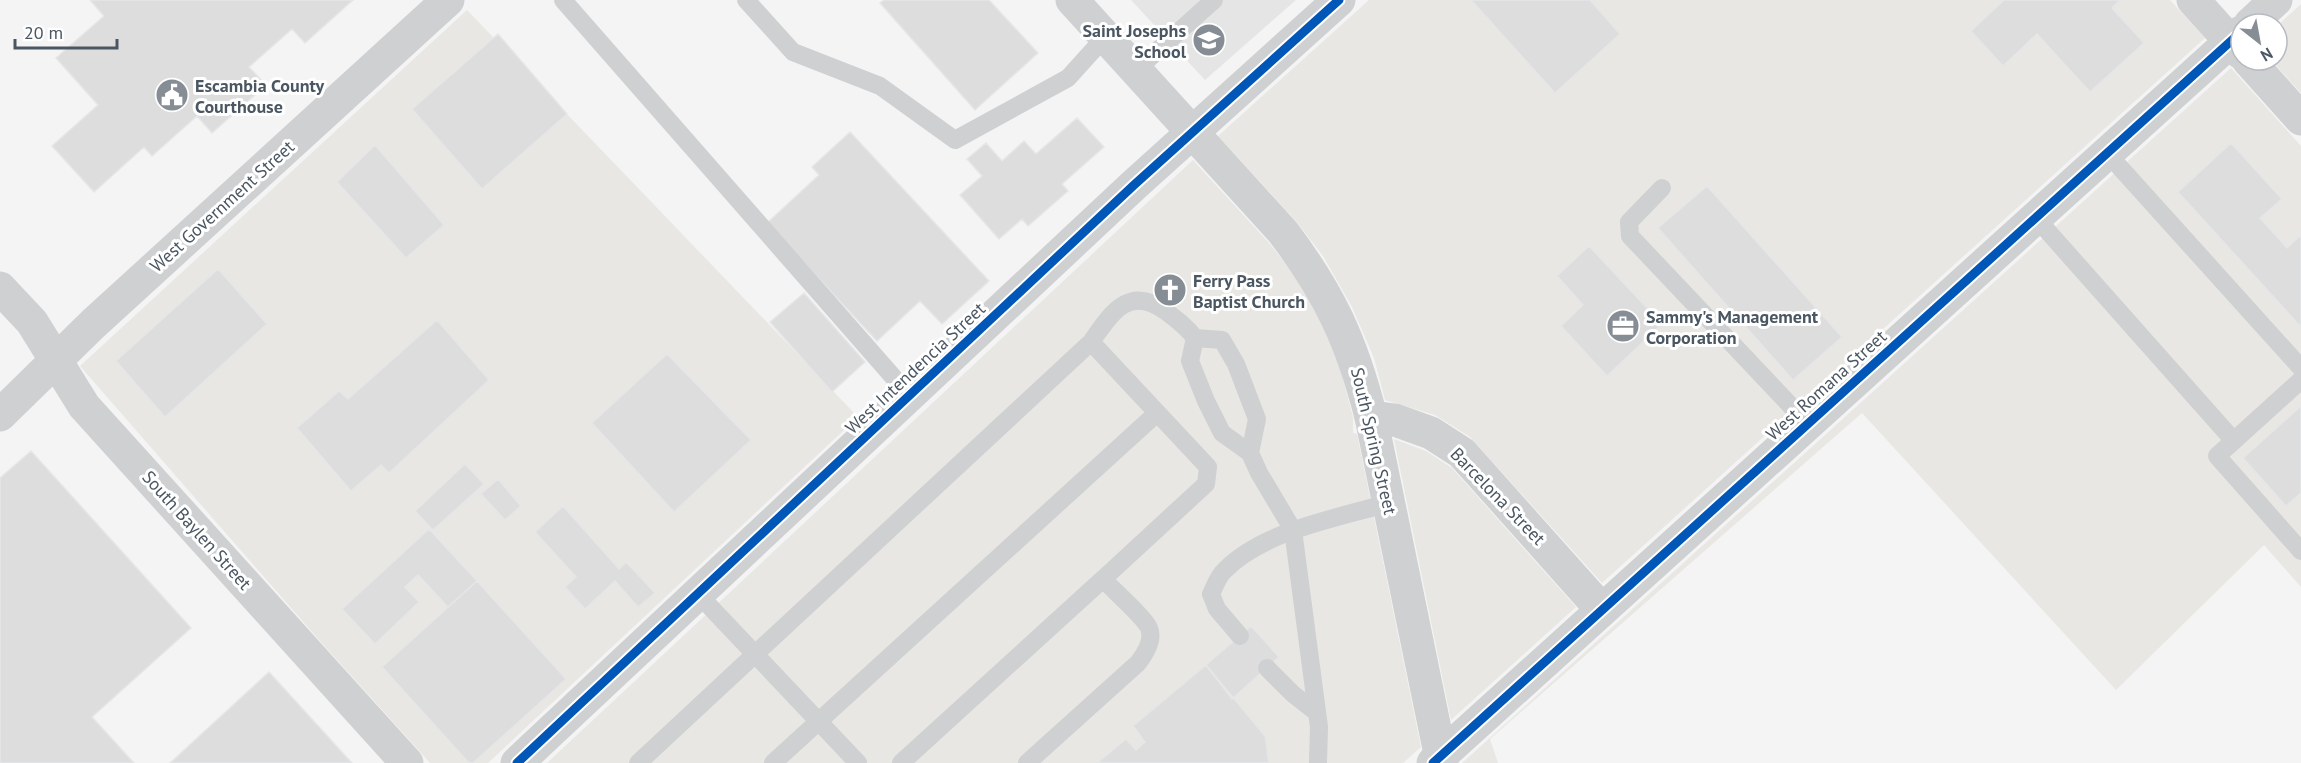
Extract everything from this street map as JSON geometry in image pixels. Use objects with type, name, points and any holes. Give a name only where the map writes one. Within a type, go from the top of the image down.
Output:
[{"type":"street","name":"West Government Street","points":[[0,415],[93,324],[448,0]]},
{"type":"street","name":"South Spring Street","points":[[1072,0],[1282,232],[1308,265],[1336,312],[1357,364],[1371,417],[1438,761]]},
{"type":"street","name":"West Intendencia Street","points":[[517,763],[909,395],[1339,0]]},
{"type":"street","points":[[2193,0],[2229,31]]},
{"type":"street","name":"West Romana Street","points":[[2266,12],[2276,0]]},
{"type":"street","name":"West Romana Street","points":[[1438,761],[2108,153],[2229,53]]},
{"type":"street","points":[[2265,72],[2301,119]]},
{"type":"street","name":"South Baylen Street","points":[[0,288],[32,322],[84,406],[407,763]]},
{"type":"street","name":"Barcelona Street","points":[[1371,417],[1395,420],[1431,433],[1462,453],[1602,610]]},
{"type":"lane","points":[[563,0],[909,395]]},
{"type":"lane","points":[[746,0],[793,52],[880,86],[955,140],[1068,78],[1105,37]]},
{"type":"lane","points":[[1136,70],[1214,0]]},
{"type":"lane","points":[[2108,153],[2301,368]]},
{"type":"lane","points":[[1662,188],[1629,222],[1630,236],[1808,424]]},
{"type":"lane","points":[[2036,218],[2234,441]]},
{"type":"lane","points":[[638,763],[1091,342],[1114,310],[1139,300],[1151,301],[1187,326],[1195,338],[1190,361],[1222,433],[1250,453],[1259,473],[1293,530],[1316,712],[1318,763]]},
{"type":"lane","points":[[1195,338],[1222,340],[1236,364],[1257,419],[1250,453]]},
{"type":"lane","points":[[901,763],[1206,484],[1208,467],[1091,342]]},
{"type":"lane","points":[[2301,380],[2217,456],[2301,551]]},
{"type":"lane","points":[[773,763],[1157,413]]},
{"type":"lane","points":[[1240,636],[1217,609],[1211,594],[1222,572],[1240,556],[1293,530],[1389,503]]},
{"type":"lane","points":[[1028,763],[1138,663],[1145,653],[1150,639],[1149,627],[1103,579]]},
{"type":"lane","points":[[698,594],[858,763]]},
{"type":"lane","points":[[1267,668],[1293,694],[1316,712]]},
{"type":"shaded area","name":"Saint Josephs School","points":[[1131,0],[1296,0],[1205,80]]},
{"type":"shaded area","points":[[1369,0],[2170,0],[2205,38],[1602,583],[1470,437],[1435,415],[1385,400],[1374,358],[1352,307],[1323,256],[1295,220],[1218,136]]},
{"type":"shaded area","points":[[2301,4],[2301,93],[2282,72],[2289,72],[2289,15]]},
{"type":"shaded area","points":[[467,10],[858,417],[488,763],[430,763],[319,640],[80,366]]},
{"type":"shaded area","points":[[2229,70],[2229,72],[2235,72],[2301,146],[2301,587],[2264,545],[2116,690],[1862,413],[1490,739],[1498,763],[1462,763]]},
{"type":"shaded area","points":[[1193,160],[1270,244],[1294,275],[1321,320],[1340,368],[1353,417],[1353,433],[1357,434],[1421,747],[1403,763],[547,763]]},
{"type":"shaded area","points":[[1394,439],[1426,451],[1452,468],[1576,607],[1451,720]]},
{"type":"building","name":"Escambia County Courthouse","points":[[90,0],[353,0],[305,43],[292,29],[249,67],[266,85],[212,133],[197,116],[152,156],[144,147],[94,192],[52,146],[98,105],[56,58],[104,16]]},
{"type":"building","points":[[884,0],[989,0],[1038,53],[975,110],[880,3]]},
{"type":"building","points":[[1471,0],[1590,0],[1620,34],[1555,93]]},
{"type":"building","points":[[2004,0],[2120,0],[2112,8],[2144,43],[2090,92],[2037,34],[2003,66],[1971,31]]},
{"type":"building","points":[[498,34],[567,114],[482,189],[412,109]]},
{"type":"building","points":[[1077,118],[1104,147],[1062,184],[1068,191],[1028,226],[1022,219],[999,239],[960,195],[982,176],[967,159],[986,143],[1002,161],[1024,141],[1036,154]]},
{"type":"building","points":[[850,132],[989,281],[942,324],[920,301],[877,341],[767,223],[819,175],[812,167]]},
{"type":"building","points":[[2231,143],[2282,199],[2260,218],[2287,248],[2301,235],[2301,327],[2178,192]]},
{"type":"building","points":[[375,145],[444,225],[406,258],[337,182]]},
{"type":"building","points":[[1707,186],[1842,337],[1793,380],[1658,228]]},
{"type":"building","points":[[1589,246],[1662,324],[1607,376],[1561,326],[1583,305],[1557,276]]},
{"type":"building","points":[[218,269],[267,324],[165,417],[116,361]]},
{"type":"building","points":[[804,293],[865,362],[832,392],[770,322]]},
{"type":"building","points":[[437,320],[489,380],[389,473],[381,465],[351,491],[297,428],[339,391],[348,399]]},
{"type":"building","points":[[667,354],[751,440],[674,512],[592,423]]},
{"type":"building","points":[[2301,406],[2301,493],[2286,506],[2243,458]]},
{"type":"building","points":[[31,451],[191,628],[92,717],[134,763],[0,763],[0,478]]},
{"type":"building","points":[[465,464],[484,484],[433,530],[415,511]]},
{"type":"building","points":[[498,479],[521,506],[505,520],[481,494]]},
{"type":"building","points":[[563,506],[619,569],[626,562],[655,593],[638,607],[615,581],[585,609],[565,587],[576,577],[535,532]]},
{"type":"building","points":[[429,529],[477,581],[448,607],[418,575],[405,587],[419,602],[375,644],[342,609]]},
{"type":"building","points":[[477,581],[566,679],[473,763],[469,763],[382,667]]},
{"type":"building","points":[[1251,626],[1279,657],[1232,699],[1206,665]]},
{"type":"building","points":[[1206,665],[1265,736],[1269,763],[1097,763],[1126,739],[1136,750],[1145,742],[1133,726]]},
{"type":"building","points":[[269,672],[352,763],[170,763]]},
{"type":"cycle path","points":[[517,763],[1134,185],[1339,0]]},
{"type":"cycle path","points":[[1433,763],[2229,43]]},
{"type":"place","name":"Saint Josephs School","points":[[1209,40]]},
{"type":"place","name":"Escambia County Courthouse","points":[[172,95]]},
{"type":"place","name":"Ferry Pass Baptist Church","points":[[1170,290]]},
{"type":"place","name":"Sammy's Management Corporation","points":[[1623,326]]}]
